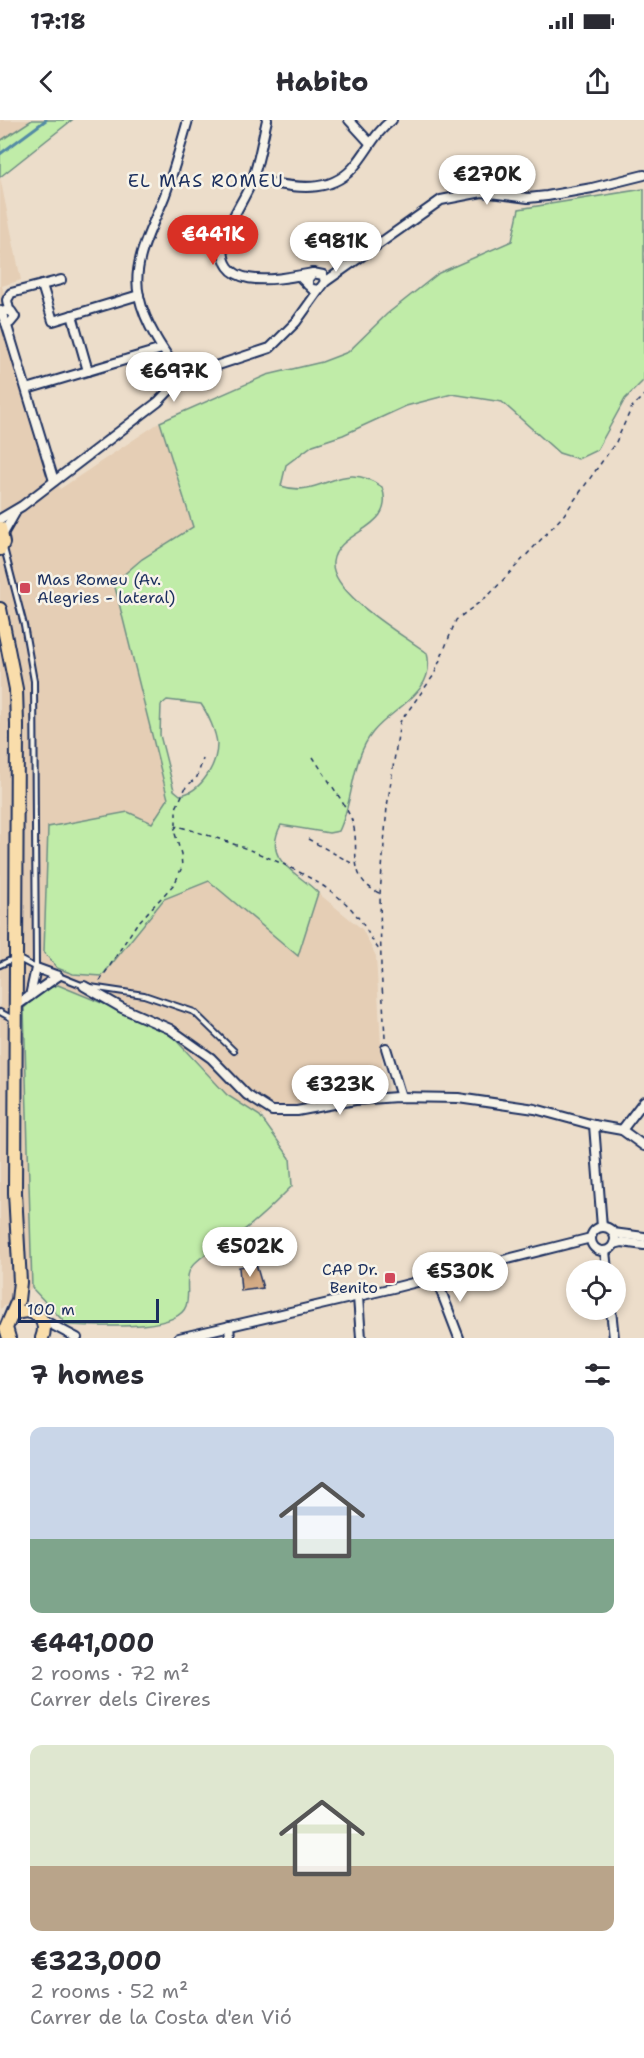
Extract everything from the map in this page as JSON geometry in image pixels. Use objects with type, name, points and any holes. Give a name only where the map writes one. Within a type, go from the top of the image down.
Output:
[{"type":"main road","points":[[0,609],[16,689],[15,1193],[20,1282],[6,1319],[9,1338]]},
{"type":"main road","points":[[20,1282],[44,1329],[42,1338]]},
{"type":"main road","points":[[6,1319],[19,1311],[37,1315]]},
{"type":"street","points":[[182,377],[162,349],[139,295],[139,263],[189,120]]},
{"type":"street","points":[[267,120],[252,180],[226,235],[224,250],[225,261],[230,270],[239,277],[252,280],[313,273],[324,278],[339,272],[441,200],[482,192],[528,198],[547,196],[644,175]]},
{"type":"street","points":[[349,120],[370,143]]},
{"type":"street","points":[[252,180],[310,188],[323,187],[345,174],[356,164],[381,129],[392,120]]},
{"type":"street","points":[[1,538],[11,517],[22,506],[158,402],[182,377],[270,348],[296,322],[310,300],[313,288],[308,279],[313,273]]},
{"type":"street","points":[[299,276],[313,288],[323,288],[324,278]]},
{"type":"street","points":[[54,481],[6,323],[13,321],[15,317],[4,312],[9,295],[62,280]]},
{"type":"street","points":[[42,285],[53,321],[139,295]]},
{"type":"street","points":[[72,315],[88,371]]},
{"type":"street","points":[[27,389],[162,349]]},
{"type":"street","points":[[0,519],[22,506]]},
{"type":"street","points":[[30,996],[36,968],[58,976]]},
{"type":"street","points":[[16,1006],[58,976]]},
{"type":"street","points":[[84,986],[114,1004],[170,1029],[211,1058],[247,1095],[272,1111],[297,1111],[355,1100],[401,1097],[481,1100],[535,1109],[622,1130],[644,1146]]},
{"type":"street","points":[[386,1048],[401,1097]]},
{"type":"street","points":[[622,1130],[644,1101]]},
{"type":"street","points":[[594,1125],[602,1227]]},
{"type":"street","points":[[602,1227],[613,1233],[644,1237]]},
{"type":"street","points":[[602,1227],[593,1232],[591,1238],[592,1245],[598,1250],[605,1251],[614,1244],[622,1242],[644,1245]]},
{"type":"street","points":[[613,1233],[614,1244]]},
{"type":"street","points":[[179,1338],[358,1297],[591,1238]]},
{"type":"street","points":[[605,1251],[606,1260]]},
{"type":"street","points":[[436,1278],[459,1338]]},
{"type":"street","points":[[358,1297],[361,1338]]},
{"type":"street","points":[[37,1315],[76,1338]]},
{"type":"street","points":[[612,1320],[614,1338]]},
{"type":"street","points":[[229,1326],[230,1338]]},
{"type":"lane","points":[[0,965],[16,957],[36,968],[34,681],[24,625],[1,538]]},
{"type":"lane","points":[[58,976],[84,986],[144,995],[194,1012],[234,1051]]},
{"type":"lane","points":[[0,1012],[16,1021]]},
{"type":"path","points":[[386,1048],[380,952],[380,894],[387,807],[400,722],[434,675],[456,620],[489,596],[563,516],[616,442],[632,407],[644,395]]},
{"type":"path","points":[[313,757],[350,816],[355,828],[357,873],[372,890],[380,894]]},
{"type":"path","points":[[98,988],[136,925],[175,883],[182,867],[174,830],[177,826],[176,808],[186,787],[197,777],[203,759]]},
{"type":"path","points":[[177,826],[236,846],[300,872],[332,890],[357,915],[380,952]]},
{"type":"path","points":[[308,839],[356,866]]},
{"type":"shaded area","points":[[0,120],[32,120],[0,141]]},
{"type":"shaded area","points":[[0,177],[21,280],[2,286],[60,489],[160,422],[193,528],[142,559],[114,583],[168,799],[152,823],[102,976],[164,899],[209,881],[298,956],[318,893],[362,929],[376,956],[383,1081],[358,1084],[260,1116],[227,1095],[191,1054],[137,1017],[58,985],[24,1008],[32,1288],[0,1309]]},
{"type":"green space","points":[[32,120],[72,120],[0,177],[0,141]]},
{"type":"green space","points":[[644,189],[644,380],[625,399],[597,450],[578,459],[559,453],[502,402],[452,394],[406,406],[343,435],[313,445],[286,465],[281,486],[295,489],[308,488],[343,477],[355,476],[368,479],[382,487],[384,502],[381,513],[337,551],[333,562],[335,574],[343,587],[371,613],[427,653],[428,667],[426,679],[420,689],[381,723],[366,743],[339,831],[329,833],[281,825],[276,838],[279,857],[285,865],[318,893],[298,956],[209,881],[164,899],[102,976],[73,974],[57,968],[44,952],[48,827],[128,812],[152,823],[168,799],[114,583],[142,559],[193,527],[160,422],[267,375],[322,362],[348,352],[387,314],[439,273],[512,241],[519,209]],"holes":[[[167,700],[201,704],[215,734],[216,752],[211,769],[201,783],[195,789],[180,795],[174,790],[160,735],[161,705]]]},
{"type":"green space","points":[[58,985],[160,1027],[173,1037],[227,1095],[260,1116],[290,1158],[292,1186],[248,1227],[195,1263],[189,1273],[186,1306],[179,1315],[167,1320],[132,1326],[67,1325],[32,1288],[24,1008],[44,990]]},
{"type":"building","points":[[256,1264],[263,1288],[241,1291],[239,1267]]},
{"type":"waterway","points":[[0,154],[46,120]]},
{"type":"place","name":"Mas Romeu (Av. Alegries - lateral)","points":[[25,588]]},
{"type":"place","name":"CAP Dr. Benito","points":[[390,1278]]},
{"type":"district","name":"EL MAS ROMEU","points":[[206,181]]}]
